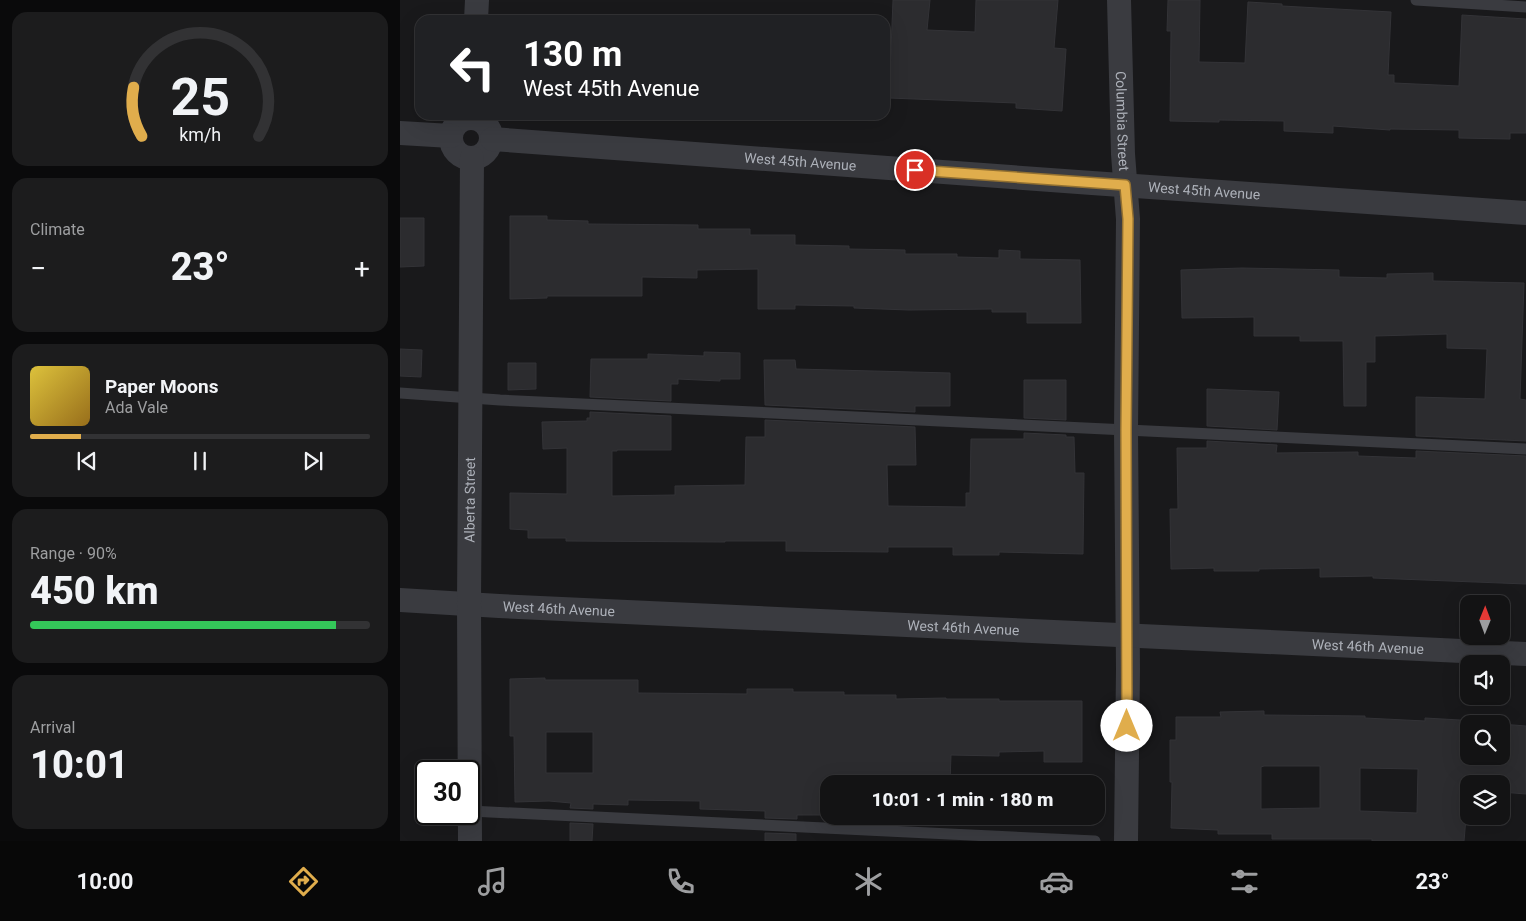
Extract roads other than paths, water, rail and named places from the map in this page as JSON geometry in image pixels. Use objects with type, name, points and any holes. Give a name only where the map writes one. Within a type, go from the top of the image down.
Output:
[{"type":"street","points":[[476,15],[477,0]]},
{"type":"street","name":"Columbia Street","points":[[1119,0],[1123,154],[1128,219],[1126,841]]},
{"type":"street","points":[[460,120],[456,124],[451,136],[454,149],[459,154],[472,158],[488,150],[492,139],[489,127],[480,120]]},
{"type":"street","points":[[400,133],[451,136]]},
{"type":"street","name":"West 45th Avenue","points":[[492,139],[1526,213]]},
{"type":"street","name":"Alberta Street","points":[[470,760],[472,158]]},
{"type":"street","name":"West 46th Avenue","points":[[400,600],[1526,654]]},
{"type":"street","name":"Alberta Street","points":[[470,825],[470,841]]},
{"type":"lane","points":[[1416,0],[1526,7]]},
{"type":"lane","points":[[400,393],[470,398],[1526,448]]},
{"type":"lane","points":[[480,811],[1095,841]]}]
